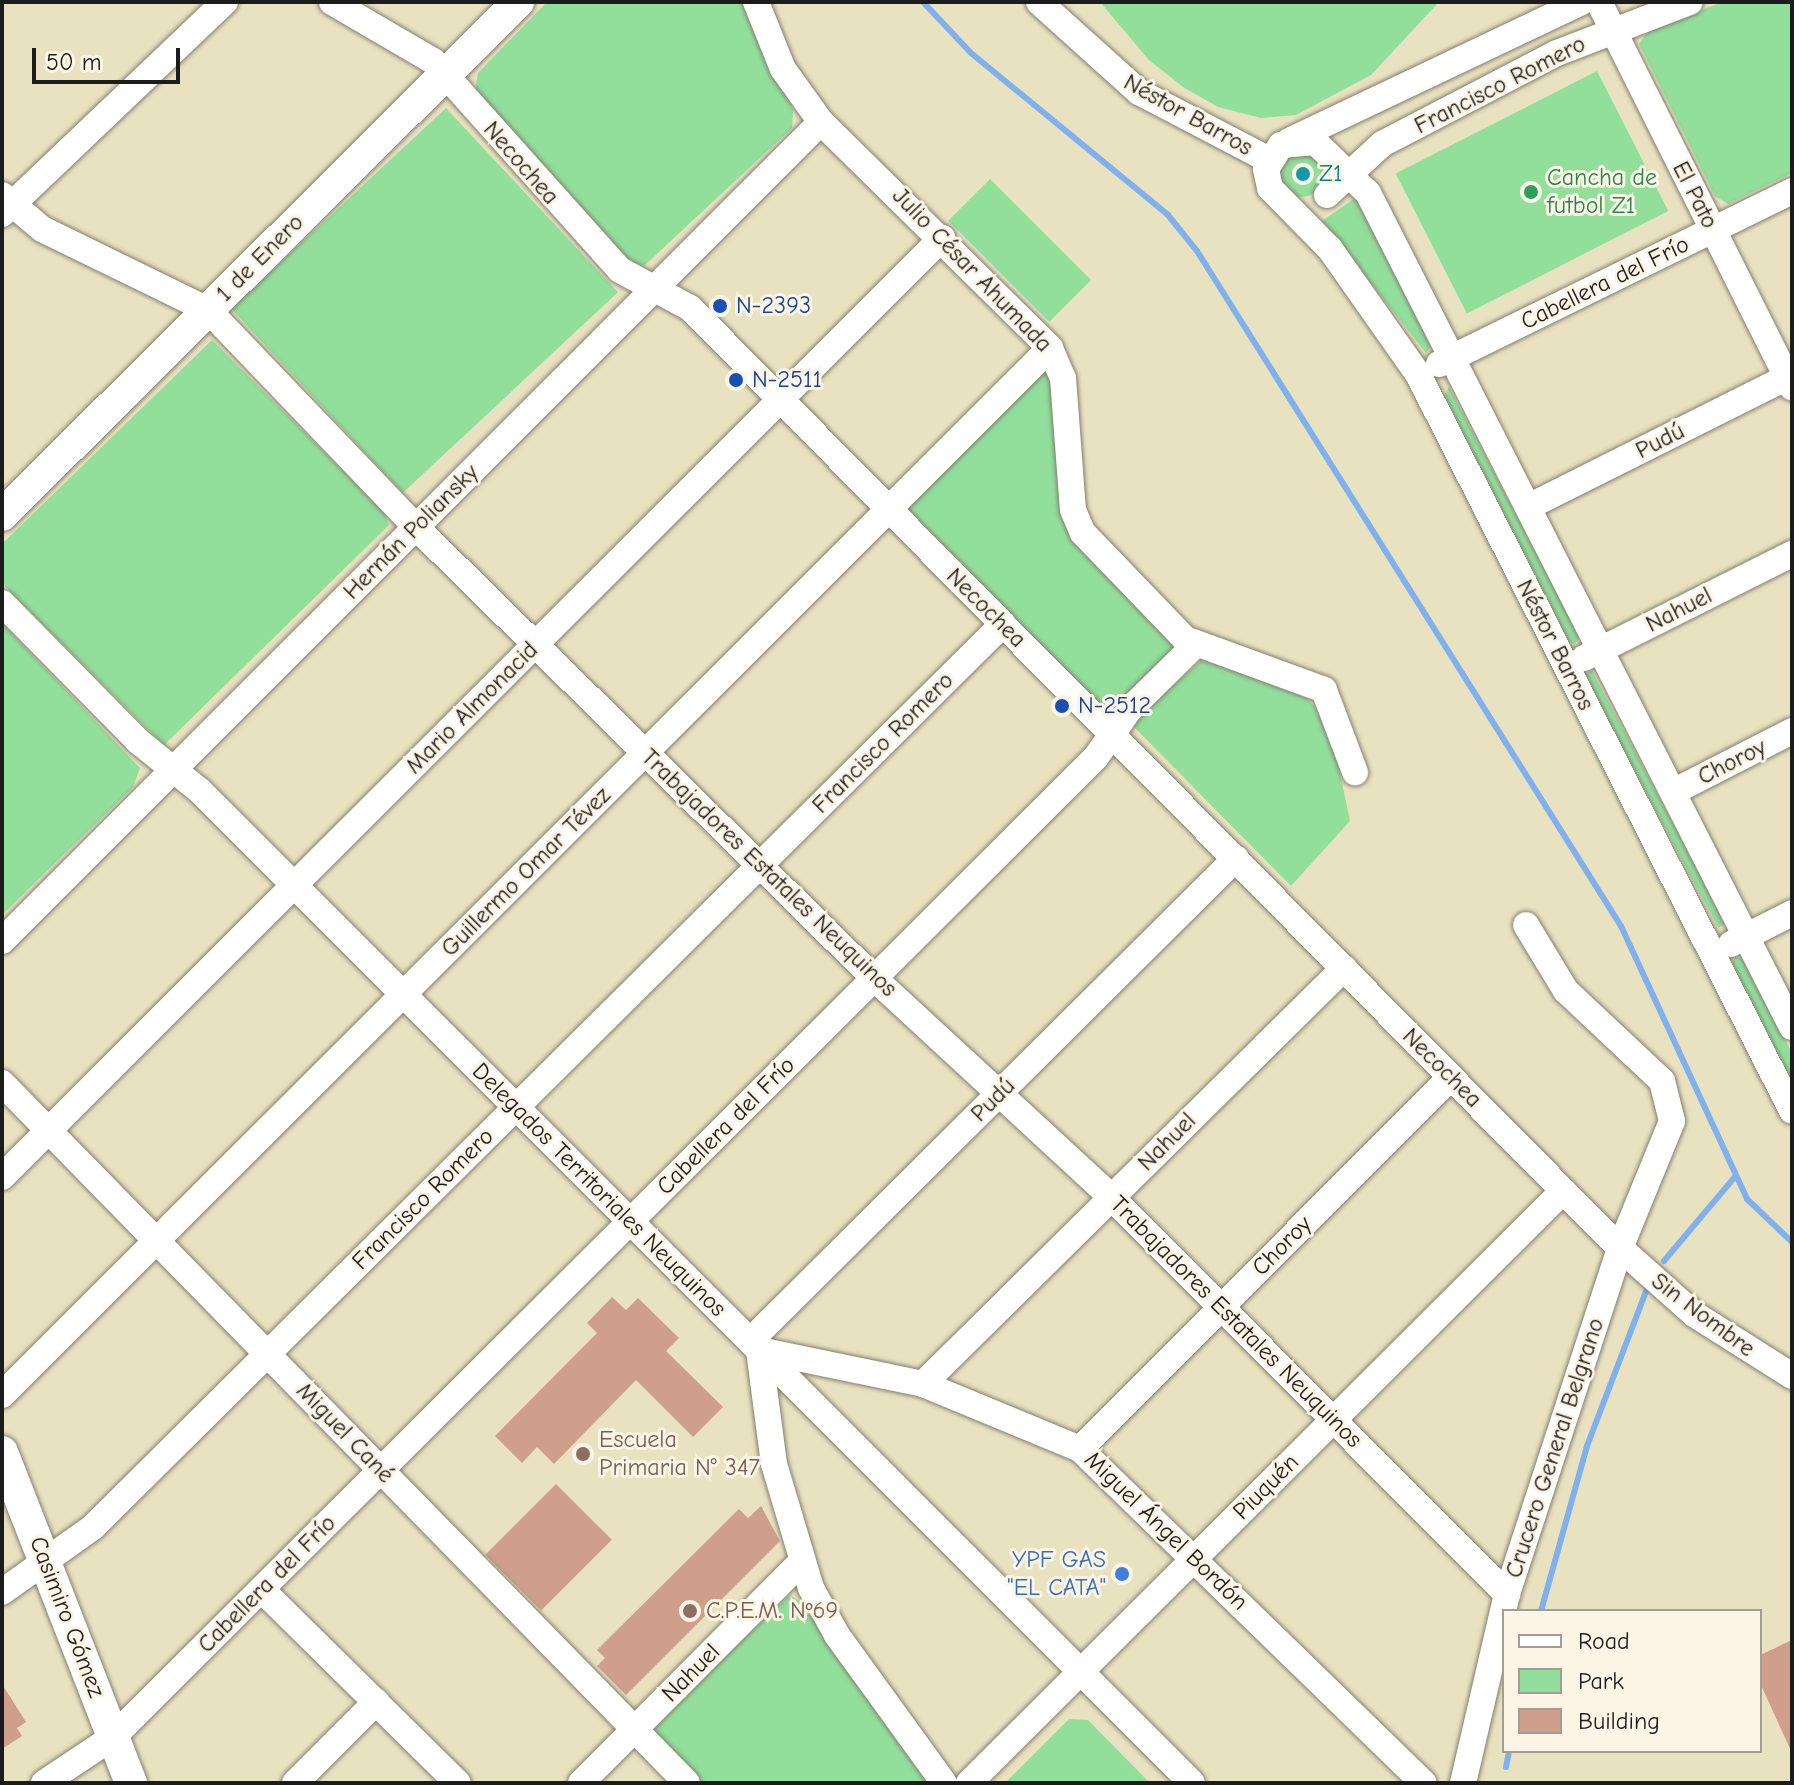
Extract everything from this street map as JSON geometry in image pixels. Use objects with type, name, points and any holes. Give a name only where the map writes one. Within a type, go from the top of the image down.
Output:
[{"type":"main road","name":"1 de Enero","points":[[2,515],[518,2]]},
{"type":"main road","name":"Casimiro Gómez","points":[[2,1452],[131,1783]]},
{"type":"street","points":[[5,204],[225,2]]},
{"type":"street","name":"Necochea","points":[[332,2],[405,40],[446,73],[620,270],[683,302],[1620,1248]]},
{"type":"street","name":"Julio César Ahumada","points":[[756,2],[783,69],[821,122],[942,238],[1050,348],[1065,388],[1074,519],[1195,645],[1318,686],[1332,703],[1355,772]]},
{"type":"street","name":"Néstor Barros","points":[[1039,2],[1139,92],[1269,160]]},
{"type":"street","name":"Francisco Romero","points":[[1289,141],[1582,2]]},
{"type":"street","name":"El Pato","points":[[1599,2],[1790,380]]},
{"type":"street","name":"Francisco Romero","points":[[1327,195],[1350,169],[1382,144],[1613,30],[1690,2]]},
{"type":"street","name":"Hernán Poliansky","points":[[2,941],[821,122]]},
{"type":"street","name":"Néstor Barros","points":[[1792,1027],[1452,358],[1350,169],[1323,147],[1289,141],[1269,160],[1267,179],[1283,203],[1330,249],[1418,374],[1792,1111]]},
{"type":"street","points":[[1283,203],[1301,208],[1327,195],[1335,170],[1323,147]]},
{"type":"street","name":"Cabellera del Frío","points":[[1418,374],[1792,191]]},
{"type":"street","name":"Trabajadores Estatales Neuquinos","points":[[5,204],[42,229],[208,310],[416,527],[874,978],[1111,1197],[1507,1594]]},
{"type":"street","name":"Mario Almonacid","points":[[2,1177],[942,238]]},
{"type":"street","name":"Guillermo Omar Tévez","points":[[2,1395],[1050,348]]},
{"type":"street","name":"Pudú","points":[[1528,507],[1790,380]]},
{"type":"street","name":"Nahuel","points":[[1567,667],[1792,554]]},
{"type":"street","name":"Delegados Territoriales Neuquinos","points":[[2,603],[294,885],[1192,1783]]},
{"type":"street","name":"Francisco Romero","points":[[4,1584],[46,1562],[93,1527],[1003,624]]},
{"type":"street","name":"Cabellera del Frío","points":[[44,1783],[113,1737],[262,1590],[874,978],[1112,735],[1195,645]]},
{"type":"street","name":"Choroy","points":[[1673,792],[1792,731]]},
{"type":"street","name":"Pudú","points":[[755,1346],[999,1093],[1236,858]]},
{"type":"street","points":[[1712,953],[1792,913]]},
{"type":"street","name":"Crucero General Belgrano","points":[[1504,1609],[1620,1248],[1672,1121],[1662,1081],[1566,991],[1526,925]]},
{"type":"street","name":"Nahuel","points":[[923,1384],[1344,968]]},
{"type":"street","name":"Choroy","points":[[1080,1449],[1451,1077]]},
{"type":"street","name":"Miguel Cané","points":[[2,1083],[687,1783]]},
{"type":"street","name":"Piuquén","points":[[969,1783],[1563,1191]]},
{"type":"street","name":"Sin Nombre","points":[[1620,1248],[1694,1314],[1792,1376]]},
{"type":"street","points":[[755,1346],[774,1464],[801,1562],[837,1635],[944,1783]]},
{"type":"street","name":"Miguel Ángel Bordón","points":[[755,1346],[923,1384],[1080,1449],[1196,1557],[1423,1783]]},
{"type":"street","name":"Nahuel","points":[[581,1783],[801,1562]]},
{"type":"street","points":[[262,1590],[458,1783]]},
{"type":"street","name":"Crucero General Belgrano","points":[[1463,1783],[1502,1615]]},
{"type":"street","points":[[295,1783],[376,1702]]},
{"type":"green space","points":[[547,2],[743,2],[793,110],[792,128],[644,266],[629,260],[554,185],[475,92],[478,73]]},
{"type":"green space","points":[[1100,2],[1439,2],[1371,75],[1296,115],[1261,118],[1218,107],[1183,87],[1149,60]]},
{"type":"green space","points":[[1723,2],[1792,2],[1792,173],[1728,204],[1715,196],[1639,44],[1651,28]]},
{"type":"green space","name":"Cancha de futbol Z1","points":[[1597,71],[1668,211],[1467,313],[1396,174]]},
{"type":"green space","points":[[446,108],[618,292],[403,493],[231,309]]},
{"type":"green space","points":[[1301,151],[1317,158],[1324,174],[1317,190],[1301,197],[1285,190],[1278,174],[1285,158]]},
{"type":"green space","points":[[990,179],[1091,280],[1049,322],[948,221]]},
{"type":"green space","points":[[1358,196],[1432,345],[1426,353],[1322,221]]},
{"type":"green space","points":[[212,340],[384,512],[389,525],[164,745],[2,583],[2,544]]},
{"type":"green space","points":[[1041,368],[1056,371],[1067,527],[1183,645],[1110,716],[903,504]]},
{"type":"green space","points":[[1449,387],[1580,637],[1575,644],[1566,641],[1443,398]]},
{"type":"green space","points":[[2,623],[140,768],[133,787],[2,915]]},
{"type":"green space","points":[[1202,660],[1299,688],[1330,726],[1350,821],[1291,886],[1130,723]]},
{"type":"green space","points":[[1592,671],[1726,924],[1718,928],[1584,675]]},
{"type":"green space","points":[[1735,957],[1743,959],[1792,1053],[1792,1085],[1731,965]]},
{"type":"green space","points":[[790,1595],[808,1607],[935,1783],[691,1783],[651,1740],[653,1725]]},
{"type":"green space","points":[[1069,1719],[1088,1720],[1150,1783],[1005,1783]]},
{"type":"building","name":"Escuela Primaria N° 347","points":[[612,1297],[626,1310],[638,1298],[679,1338],[666,1351],[723,1407],[693,1437],[636,1380],[554,1464],[537,1447],[522,1463],[495,1436],[597,1333],[587,1323]]},
{"type":"building","points":[[556,1484],[612,1540],[541,1611],[485,1555]]},
{"type":"building","points":[[761,1506],[780,1541],[626,1695],[597,1666],[605,1658],[597,1650],[739,1509],[748,1518]]},
{"type":"building","points":[[1792,1640],[1792,1753],[1762,1687],[1762,1654]]},
{"type":"building","points":[[2,1684],[26,1722],[17,1728],[22,1736],[2,1749]]},
{"type":"waterway","points":[[923,2],[971,53],[1168,215],[1197,251],[1621,926],[1747,1199],[1792,1242]]},
{"type":"waterway","points":[[1664,1261],[1734,1178]]},
{"type":"waterway","points":[[1542,1609],[1587,1446],[1647,1289]]},
{"type":"waterway","points":[[1506,1767],[1509,1753]]},
{"type":"place","name":"Z1","points":[[1303,174]]},
{"type":"place","name":"Cancha de futbol Z1","points":[[1531,192]]},
{"type":"place","name":"N-2393","points":[[720,306]]},
{"type":"place","name":"N-2511","points":[[736,380]]},
{"type":"place","name":"N-2512","points":[[1062,706]]},
{"type":"place","name":"Escuela Primaria N° 347","points":[[583,1454]]},
{"type":"place","name":"YPF GAS \"EL CATA\"","points":[[1122,1574]]},
{"type":"place","name":"C.P.E.M. Nº69","points":[[690,1611]]}]
